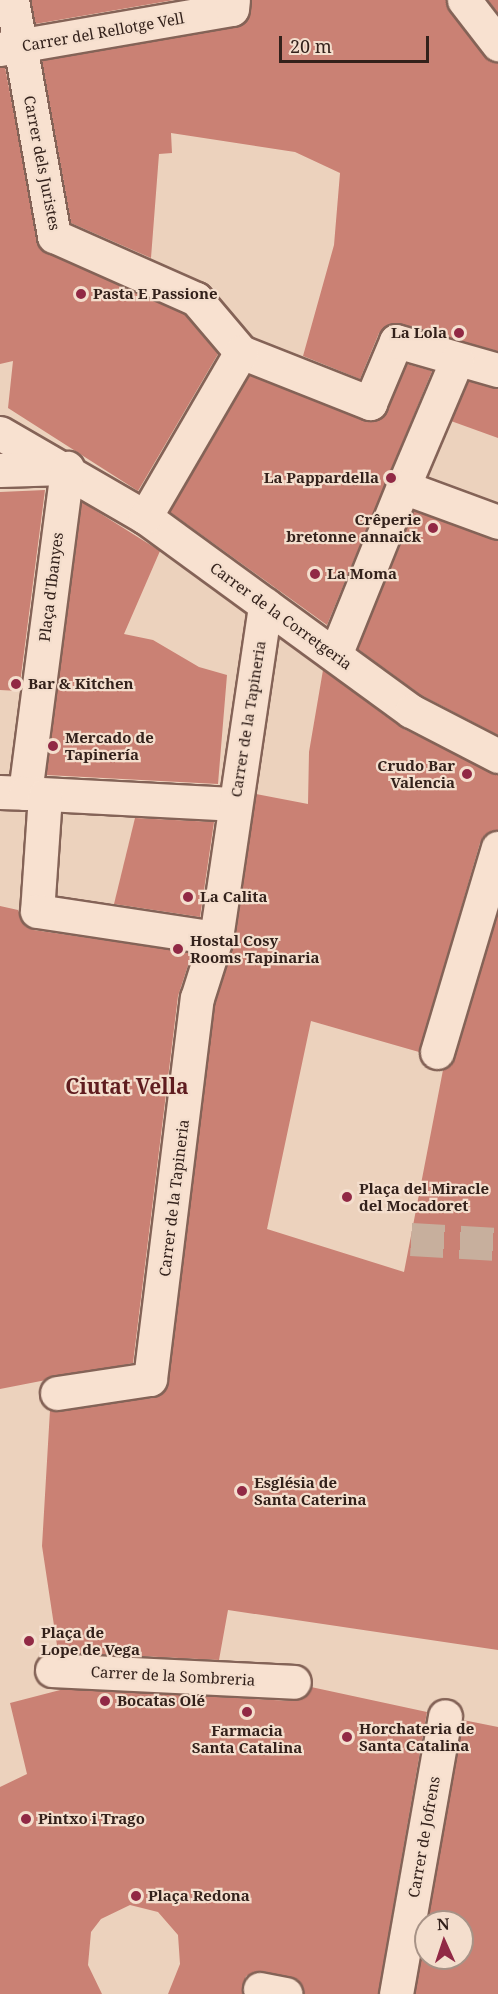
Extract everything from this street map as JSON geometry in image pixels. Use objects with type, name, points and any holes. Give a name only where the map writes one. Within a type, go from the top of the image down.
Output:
[{"type":"street","name":"Carrer dels Juristes","points":[[12,0],[10,47],[54,236],[196,299],[241,352]]},
{"type":"street","name":"Carrer del Rellotge Vell","points":[[10,47],[232,9],[233,0]]},
{"type":"street","points":[[464,0],[498,44]]},
{"type":"street","points":[[145,517],[241,352],[370,403],[396,340],[457,360],[498,370]]},
{"type":"street","points":[[335,655],[457,360]]},
{"type":"street","name":"Carrer de la Corretgeria","points":[[0,434],[67,468],[145,517],[428,722],[498,756]]},
{"type":"street","points":[[0,470],[67,468]]},
{"type":"street","name":"Plaça d'Ibanyes","points":[[67,468],[23,794],[37,911],[216,938]]},
{"type":"street","points":[[403,487],[498,522]]},
{"type":"street","name":"Carrer de la Tapineria","points":[[57,1393],[150,1379],[197,998],[216,938],[265,605]]},
{"type":"street","points":[[23,794],[235,804]]},
{"type":"street","points":[[437,1052],[498,848]]},
{"type":"street","name":"Carrer de la Sombreria","points":[[52,1670],[294,1682]]},
{"type":"street","name":"Carrer de Jofrens","points":[[396,1994],[445,1716]]},
{"type":"building","points":[[31,0],[174,0],[35,24]]},
{"type":"building","points":[[251,0],[446,0],[483,55],[498,62],[498,351],[393,323],[379,333],[360,379],[303,356],[334,245],[340,173],[295,152],[171,133],[172,153],[159,154],[151,258],[71,223],[42,61],[235,27],[246,21]]},
{"type":"building","points":[[488,0],[498,0],[498,13]]},
{"type":"building","points":[[0,67],[5,67],[39,247],[184,314],[218,354],[138,491],[8,408],[13,361],[0,364]]},
{"type":"building","points":[[407,364],[432,371],[327,625],[170,512],[249,375],[372,422],[387,411]]},
{"type":"building","points":[[468,381],[498,388],[498,438],[451,421]]},
{"type":"building","points":[[45,490],[19,691],[0,690],[0,492]]},
{"type":"building","points":[[82,502],[160,551],[124,634],[153,640],[199,667],[227,675],[218,784],[46,775]]},
{"type":"building","points":[[414,511],[498,541],[498,735],[421,695],[358,649]]},
{"type":"building","points":[[323,670],[402,728],[498,775],[498,830],[480,843],[419,1052],[311,1021],[267,1229],[404,1272],[443,1070],[455,1057],[498,913],[498,1650],[228,1610],[219,1660],[58,1652],[42,1546],[50,1410],[153,1398],[168,1382],[215,1002],[235,941],[256,794],[308,804],[309,752]]},
{"type":"building","points":[[135,818],[214,822],[200,917],[114,904]]},
{"type":"building","points":[[0,906],[18,910],[25,926],[34,930],[192,953],[178,996],[133,1363],[0,1389]]},
{"type":"building","points":[[311,1687],[427,1712],[378,1994],[304,1994],[298,1980],[263,1971],[246,1976],[242,1994],[168,1994],[180,1964],[178,1935],[158,1912],[130,1905],[101,1919],[91,1932],[88,1965],[102,1994],[0,1994],[0,1787],[27,1774],[10,1703],[64,1689],[293,1701]]},
{"type":"building","points":[[463,1720],[498,1727],[498,1994],[415,1994],[419,1970],[474,1970],[474,1910],[430,1910]]},
{"type":"tunnel","points":[[411,1239],[498,1244]]},
{"type":"place","name":"Pasta E Passione","points":[[81,294]]},
{"type":"place","name":"La Lola","points":[[459,333]]},
{"type":"place","name":"La Pappardella","points":[[391,478]]},
{"type":"place","name":"Crêperie bretonne annaick","points":[[433,528]]},
{"type":"place","name":"La Moma","points":[[315,574]]},
{"type":"place","name":"Bar & Kitchen","points":[[16,684]]},
{"type":"place","name":"Mercado de Tapinería","points":[[53,746]]},
{"type":"place","name":"Crudo Bar Valencia","points":[[467,774]]},
{"type":"place","name":"La Calita","points":[[188,897]]},
{"type":"place","name":"Hostal Cosy Rooms Tapinaria","points":[[178,949]]},
{"type":"place","name":"Plaça del Miracle del Mocadoret","points":[[347,1197]]},
{"type":"place","name":"Església de Santa Caterina","points":[[242,1491]]},
{"type":"place","name":"Plaça de Lope de Vega","points":[[29,1641]]},
{"type":"place","name":"Bocatas Olé","points":[[105,1701]]},
{"type":"place","name":"Farmacia Santa Catalina","points":[[247,1712]]},
{"type":"place","name":"Horchateria de Santa Catalina","points":[[347,1737]]},
{"type":"place","name":"Pintxo i Trago","points":[[26,1819]]},
{"type":"place","name":"Plaça Redona","points":[[136,1896]]},
{"type":"district","name":"Ciutat Vella","points":[[127,1086]]}]
